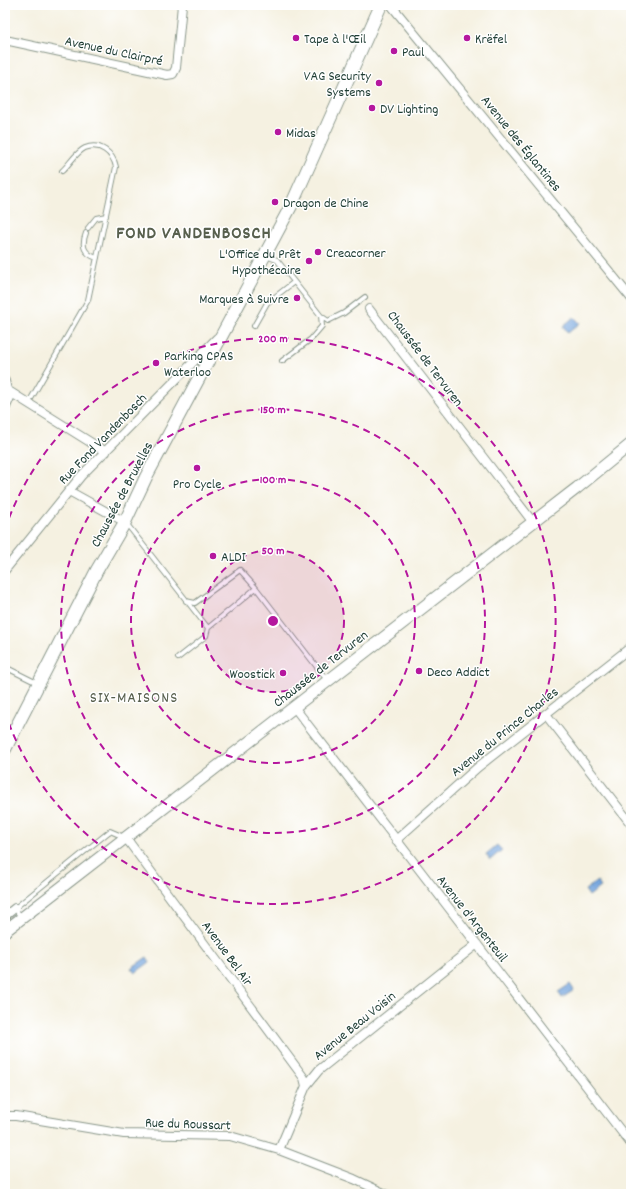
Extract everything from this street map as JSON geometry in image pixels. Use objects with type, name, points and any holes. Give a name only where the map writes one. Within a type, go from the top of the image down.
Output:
[{"type":"main road","name":"Chaussée de Bruxelles","points":[[5,749],[97,570],[125,522],[146,477],[291,206],[381,5]]},
{"type":"main road","name":"Chaussée de Tervuren","points":[[5,931],[631,444]]},
{"type":"street","name":"Avenue du Clairpré","points":[[5,40],[167,75],[172,74],[176,68],[182,5]]},
{"type":"street","name":"Avenue des Églantines","points":[[391,5],[631,298]]},
{"type":"street","name":"Chaussée de Tervuren","points":[[369,309],[532,522]]},
{"type":"street","name":"Rue Fond Vandenbosch","points":[[5,570],[69,491],[225,330]]},
{"type":"street","points":[[5,381],[8,392],[5,409]]},
{"type":"street","points":[[8,392],[106,452]]},
{"type":"street","points":[[69,491],[125,522]]},
{"type":"street","name":"Avenue du Prince Charles","points":[[396,840],[478,767],[631,647]]},
{"type":"street","name":"Avenue d'Argenteuil","points":[[294,707],[631,1144]]},
{"type":"street","points":[[546,714],[631,824]]},
{"type":"street","name":"Avenue Bel Air","points":[[126,838],[304,1078],[306,1086]]},
{"type":"street","points":[[5,916],[15,908]]},
{"type":"street","name":"Avenue Beau Voisin","points":[[279,1150],[306,1086],[318,1070],[477,944]]},
{"type":"street","name":"Rue du Roussart","points":[[5,1116],[16,1116],[124,1134],[230,1136],[279,1150],[354,1179],[386,1194]]},
{"type":"lane","points":[[28,404],[81,314],[90,292],[116,167],[113,156],[109,152],[97,147],[85,148],[62,171]]},
{"type":"lane","points":[[88,228],[96,218],[106,216]]},
{"type":"lane","points":[[86,233],[82,243],[83,247],[92,256],[97,258]]},
{"type":"lane","points":[[265,255],[277,260],[321,316],[328,321],[336,318],[365,297]]},
{"type":"lane","points":[[254,326],[263,307],[294,282]]},
{"type":"lane","points":[[282,361],[317,334],[322,326],[321,316]]},
{"type":"lane","points":[[125,522],[208,628]]},
{"type":"lane","points":[[186,601],[196,603],[240,570],[256,588],[328,681]]},
{"type":"lane","points":[[178,658],[206,636],[208,628],[256,588]]},
{"type":"lane","points":[[5,667],[38,684]]},
{"type":"lane","points":[[22,919],[15,908],[110,831],[126,838]]},
{"type":"water","points":[[574,317],[580,323],[568,333],[563,326]]},
{"type":"water","points":[[497,845],[502,850],[490,860],[486,854]]},
{"type":"water","points":[[597,881],[601,887],[589,896],[585,890]]},
{"type":"water","points":[[147,957],[150,962],[135,973],[131,968]]},
{"type":"water","points":[[570,984],[574,990],[562,998],[558,992]]},
{"type":"place","name":"Tape à l'Œil","points":[[296,38]]},
{"type":"place","name":"Krëfel","points":[[467,38]]},
{"type":"place","name":"Paul","points":[[394,51]]},
{"type":"place","name":"VAG Security Systems","points":[[379,83]]},
{"type":"place","name":"DV Lighting","points":[[372,108]]},
{"type":"place","name":"Midas","points":[[278,132]]},
{"type":"place","name":"Dragon de Chine","points":[[275,202]]},
{"type":"place","name":"Creacorner","points":[[318,252]]},
{"type":"place","name":"L'Office du Prêt Hypothécaire","points":[[309,261]]},
{"type":"place","name":"Marques à Suivre","points":[[297,298]]},
{"type":"place","name":"Parking CPAS Waterloo","points":[[156,363]]},
{"type":"place","name":"Pro Cycle","points":[[197,468]]},
{"type":"place","name":"ALDI","points":[[213,556]]},
{"type":"place","name":"Deco Addict","points":[[419,671]]},
{"type":"place","name":"Woostick","points":[[283,673]]},
{"type":"district","name":"FOND VANDENBOSCH","points":[[194,232]]},
{"type":"district","name":"SIX-MAISONS","points":[[134,696]]}]
